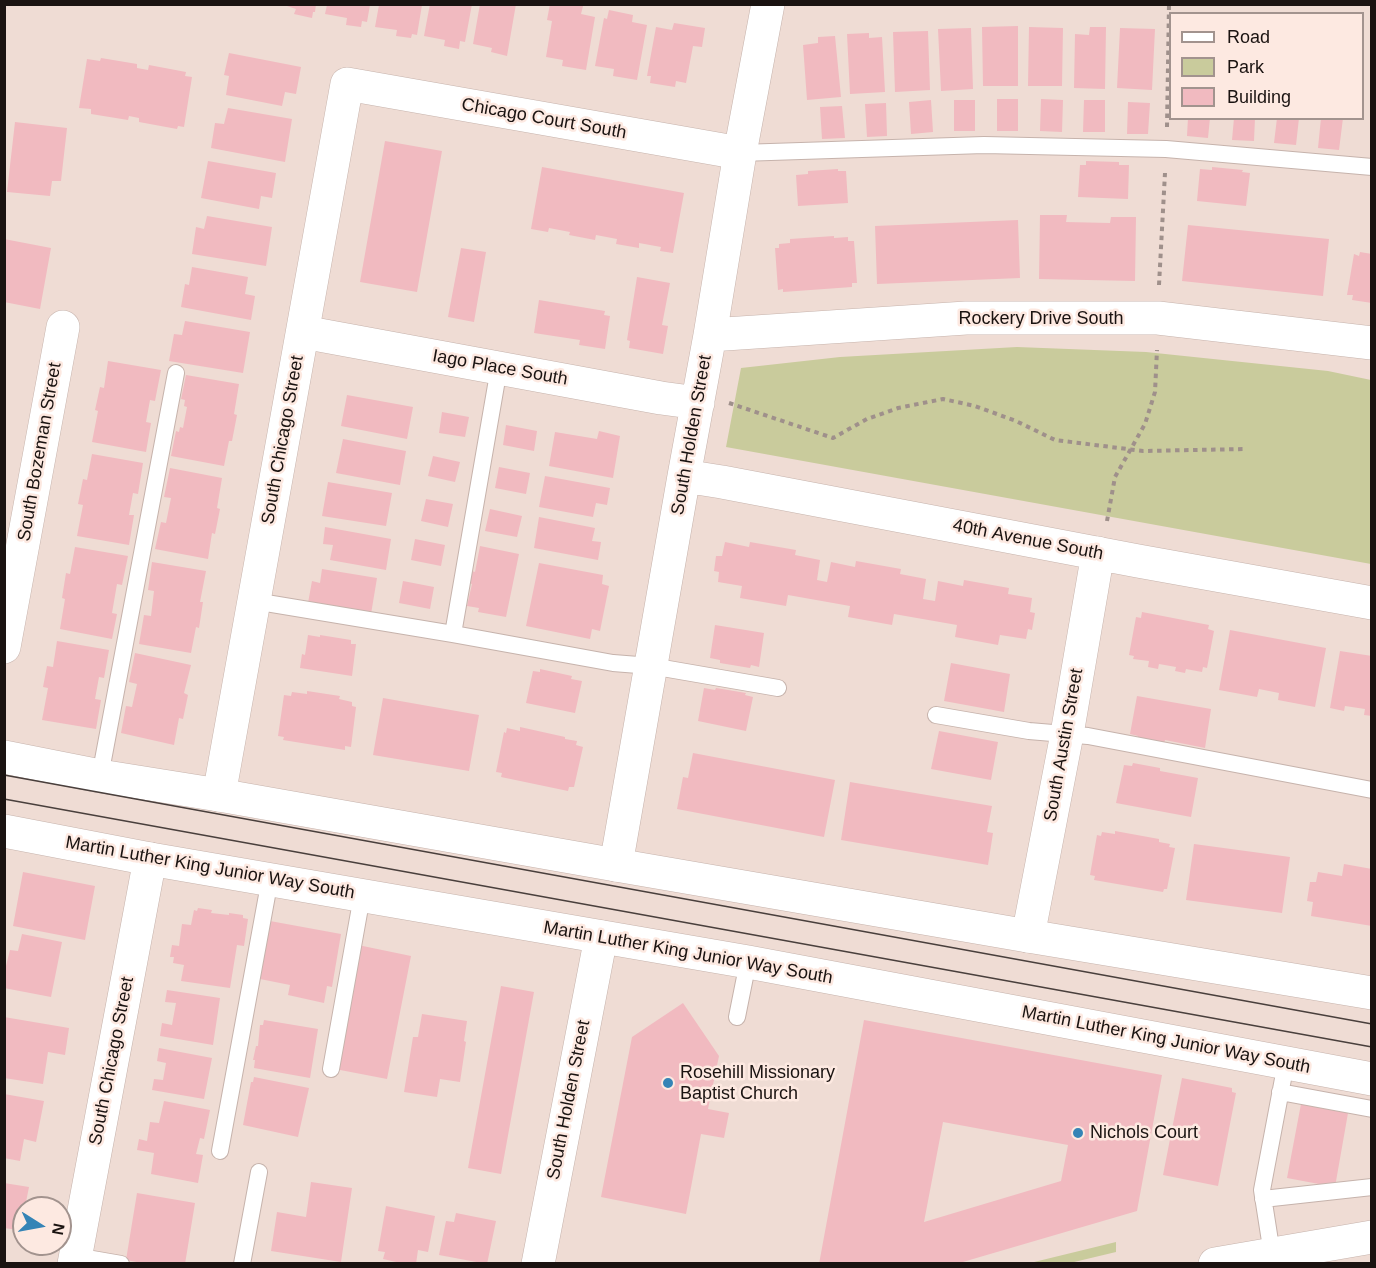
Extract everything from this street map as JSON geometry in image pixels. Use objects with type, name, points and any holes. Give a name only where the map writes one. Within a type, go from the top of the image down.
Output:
[{"type":"street","name":"South Holden Street","points":[[616,865],[684,476],[713,403],[710,335],[740,153],[768,4]]},
{"type":"street","name":"Chicago Court South","points":[[347,84],[740,153]]},
{"type":"street","name":"South Chicago Street","points":[[219,795],[347,84]]},
{"type":"street","name":"Rockery Drive South","points":[[710,335],[966,318],[1158,318],[1371,343]]},
{"type":"street","name":"South Bozeman Street","points":[[4,647],[63,327]]},
{"type":"street","name":"Iago Place South","points":[[303,332],[661,398],[713,403]]},
{"type":"street","name":"40th Avenue South","points":[[684,476],[1371,603]]},
{"type":"street","name":"South Austin Street","points":[[1028,936],[1067,734],[1098,553]]},
{"type":"street","points":[[4,757],[100,776],[1371,993]]},
{"type":"street","name":"Martin Luther King Junior Way South","points":[[4,831],[150,859],[748,962],[1283,1077],[1371,1079]]},
{"type":"street","name":"South Chicago Street","points":[[75,1260],[150,859]]},
{"type":"street","name":"South Holden Street","points":[[538,1263],[600,937]]},
{"type":"street","points":[[1215,1263],[1371,1237]]},
{"type":"lane","points":[[740,153],[984,145],[1155,148],[1371,167]]},
{"type":"lane","points":[[453,634],[499,368]]},
{"type":"lane","points":[[100,776],[176,373]]},
{"type":"lane","points":[[254,601],[613,663],[651,666],[778,688]]},
{"type":"lane","points":[[936,715],[1029,731],[1088,736],[1371,790]]},
{"type":"lane","points":[[220,1151],[270,879]]},
{"type":"lane","points":[[331,1069],[362,896]]},
{"type":"lane","points":[[737,1017],[748,962]]},
{"type":"lane","points":[[1272,1254],[1262,1190],[1283,1077],[1371,1109]]},
{"type":"lane","points":[[243,1263],[259,1172]]},
{"type":"lane","points":[[1263,1199],[1371,1187]]},
{"type":"lane","points":[[75,1260],[121,1263]]},
{"type":"path","points":[[1107,522],[1115,477],[1145,424],[1155,392],[1157,340]]},
{"type":"path","points":[[713,403],[833,438],[867,418],[898,408],[942,399],[975,406],[1016,421],[1055,440],[1143,451],[1245,449]]},
{"type":"green space","points":[[1017,347],[1146,352],[1328,371],[1371,380],[1371,564],[726,447],[741,368],[840,357]]},
{"type":"green space","points":[[1116,1242],[1116,1252],[1070,1263],[1030,1263]]},
{"type":"building","points":[[281,4],[316,4],[312,18],[294,14],[296,9]]},
{"type":"building","points":[[430,4],[472,4],[465,42],[460,41],[459,49],[444,46],[445,40],[424,36]]},
{"type":"building","points":[[480,4],[516,4],[507,56],[491,52],[492,48],[473,44]]},
{"type":"building","points":[[550,4],[583,6],[581,14],[595,17],[586,70],[562,66],[563,60],[546,57],[552,21],[547,20]]},
{"type":"building","points":[[327,5],[370,5],[367,22],[362,21],[361,27],[346,25],[347,18],[325,14]]},
{"type":"building","points":[[379,5],[422,5],[417,35],[412,34],[411,38],[396,36],[397,30],[375,27]]},
{"type":"building","points":[[609,10],[633,15],[632,22],[647,25],[637,80],[613,76],[614,69],[595,66],[604,18],[607,19]]},
{"type":"building","points":[[674,23],[705,28],[702,47],[693,46],[686,83],[676,81],[675,87],[650,83],[651,76],[647,76],[656,27],[672,30]]},
{"type":"building","points":[[1018,26],[1018,86],[983,86],[982,27]]},
{"type":"building","points":[[1029,27],[1063,28],[1062,86],[1028,86]]},
{"type":"building","points":[[1090,27],[1106,27],[1105,89],[1074,88],[1075,34],[1089,35]]},
{"type":"building","points":[[971,28],[973,89],[941,91],[938,29]]},
{"type":"building","points":[[1120,28],[1155,29],[1152,90],[1117,88]]},
{"type":"building","points":[[928,31],[930,90],[895,92],[893,32]]},
{"type":"building","points":[[869,33],[869,38],[882,37],[885,92],[850,94],[847,34]]},
{"type":"building","points":[[835,36],[841,97],[807,100],[803,45],[818,43],[818,37]]},
{"type":"building","points":[[229,53],[301,67],[296,94],[285,92],[282,106],[226,95],[229,76],[224,75]]},
{"type":"building","points":[[101,58],[137,64],[137,68],[148,70],[149,65],[186,72],[185,76],[192,77],[184,127],[178,126],[177,129],[139,122],[139,118],[129,116],[128,120],[91,114],[91,109],[79,108],[87,59],[100,61]]},
{"type":"building","points":[[997,99],[1018,99],[1018,131],[997,131]]},
{"type":"building","points":[[1041,99],[1063,100],[1062,132],[1040,131]]},
{"type":"building","points":[[931,100],[933,132],[911,134],[909,102]]},
{"type":"building","points":[[954,100],[975,100],[975,131],[954,131]]},
{"type":"building","points":[[1084,100],[1105,100],[1105,132],[1083,132]]},
{"type":"building","points":[[1128,102],[1150,103],[1148,134],[1127,134]]},
{"type":"building","points":[[886,103],[887,136],[867,137],[865,104]]},
{"type":"building","points":[[842,106],[845,138],[822,139],[820,107]]},
{"type":"building","points":[[228,108],[292,119],[285,162],[211,148],[215,123],[224,124]]},
{"type":"building","points":[[1188,120],[1210,120],[1208,138],[1187,136]]},
{"type":"building","points":[[1234,120],[1255,120],[1254,141],[1232,140]]},
{"type":"building","points":[[1277,120],[1299,120],[1296,145],[1274,143]]},
{"type":"building","points":[[1321,120],[1343,120],[1339,150],[1318,148]]},
{"type":"building","points":[[15,122],[67,128],[61,181],[52,181],[50,196],[7,192]]},
{"type":"building","points":[[385,141],[442,151],[417,292],[360,282]]},
{"type":"building","points":[[208,161],[276,173],[272,198],[261,196],[259,209],[201,198]]},
{"type":"building","points":[[1086,161],[1119,162],[1119,165],[1129,165],[1128,199],[1078,197],[1080,165],[1086,165]]},
{"type":"building","points":[[542,167],[684,193],[673,253],[660,251],[661,247],[639,243],[639,248],[616,244],[617,239],[596,235],[595,240],[549,228],[548,232],[531,229]]},
{"type":"building","points":[[1212,167],[1243,170],[1242,172],[1250,173],[1246,206],[1197,201],[1200,169],[1212,170]]},
{"type":"building","points":[[838,169],[838,171],[846,171],[848,203],[798,206],[796,175],[808,174],[808,171]]},
{"type":"building","points":[[1040,215],[1067,215],[1066,222],[1110,223],[1111,217],[1136,217],[1135,281],[1039,279]]},
{"type":"building","points":[[207,216],[272,227],[266,266],[192,254],[196,227],[204,229]]},
{"type":"building","points":[[1018,220],[1020,278],[877,284],[875,226]]},
{"type":"building","points":[[1188,225],[1329,239],[1323,296],[1182,281]]},
{"type":"building","points":[[834,236],[834,238],[848,237],[848,241],[854,241],[857,283],[852,283],[852,287],[783,292],[783,289],[778,290],[775,248],[779,248],[779,244],[790,243],[790,239]]},
{"type":"building","points":[[4,239],[51,248],[40,309],[4,302]]},
{"type":"building","points":[[461,248],[486,252],[474,322],[448,317]]},
{"type":"building","points":[[1360,252],[1372,254],[1372,303],[1352,300],[1353,295],[1347,295],[1354,254],[1359,256]]},
{"type":"building","points":[[192,267],[248,277],[245,294],[255,296],[251,320],[181,307],[185,284],[189,285]]},
{"type":"building","points":[[637,277],[670,283],[662,325],[668,326],[663,354],[629,348],[630,341],[627,340]]},
{"type":"building","points":[[539,300],[605,311],[604,315],[610,316],[605,349],[579,345],[580,340],[534,333]]},
{"type":"building","points":[[185,321],[250,332],[243,373],[169,361],[174,334],[182,335]]},
{"type":"building","points":[[108,361],[161,370],[155,401],[150,400],[146,422],[151,423],[146,452],[92,442],[98,411],[95,410],[100,387],[104,388]]},
{"type":"building","points":[[186,375],[239,384],[234,414],[237,415],[224,466],[171,456],[176,431],[179,432],[180,427],[183,428],[187,407],[184,406],[185,400],[181,399]]},
{"type":"building","points":[[347,395],[413,407],[407,439],[341,426]]},
{"type":"building","points":[[442,412],[469,417],[465,437],[439,433]]},
{"type":"building","points":[[506,425],[537,431],[534,451],[503,445]]},
{"type":"building","points":[[599,431],[620,436],[613,478],[549,466],[555,432],[597,439]]},
{"type":"building","points":[[343,439],[406,451],[400,485],[336,473]]},
{"type":"building","points":[[92,454],[143,463],[138,494],[133,493],[129,515],[134,515],[129,545],[77,536],[83,505],[78,504],[83,479],[87,480]]},
{"type":"building","points":[[433,456],[460,462],[455,482],[428,476]]},
{"type":"building","points":[[499,467],[530,473],[526,494],[495,488]]},
{"type":"building","points":[[170,468],[222,478],[217,508],[220,509],[215,534],[212,533],[208,559],[155,549],[161,522],[166,523],[171,498],[164,497]]},
{"type":"building","points":[[545,476],[610,488],[607,505],[596,503],[593,517],[539,507]]},
{"type":"building","points":[[328,482],[392,493],[386,526],[322,516]]},
{"type":"building","points":[[426,499],[453,504],[448,527],[421,521]]},
{"type":"building","points":[[490,509],[522,516],[517,537],[485,531]]},
{"type":"building","points":[[539,517],[595,528],[592,541],[601,542],[598,560],[534,548]]},
{"type":"building","points":[[325,527],[391,539],[386,570],[330,560],[333,545],[323,544]]},
{"type":"building","points":[[415,539],[445,545],[441,566],[411,560]]},
{"type":"building","points":[[725,542],[749,547],[750,542],[796,550],[795,555],[820,560],[817,580],[827,582],[831,562],[855,567],[856,561],[901,569],[900,574],[926,579],[923,599],[935,601],[938,581],[963,586],[964,580],[1009,588],[1008,594],[1032,598],[1030,612],[1035,613],[1032,630],[1028,629],[1026,639],[1000,635],[998,645],[955,637],[957,625],[894,614],[892,625],[848,617],[850,606],[788,595],[786,606],[740,598],[742,586],[718,582],[719,572],[714,571],[716,556],[722,556]]},
{"type":"building","points":[[480,546],[519,554],[506,617],[478,612],[479,608],[467,606],[472,584],[469,583],[472,571],[475,572]]},
{"type":"building","points":[[75,547],[128,556],[122,585],[117,584],[112,613],[117,614],[112,639],[60,629],[66,573],[70,574]]},
{"type":"building","points":[[152,562],[206,571],[200,602],[203,602],[199,628],[196,627],[191,653],[139,644],[144,615],[151,616],[154,591],[148,590]]},
{"type":"building","points":[[539,563],[603,575],[602,584],[609,586],[600,631],[592,629],[590,639],[526,626]]},
{"type":"building","points":[[322,569],[377,578],[371,614],[308,603],[312,581],[320,583]]},
{"type":"building","points":[[403,581],[434,587],[430,609],[399,603]]},
{"type":"building","points":[[1142,612],[1209,625],[1208,629],[1214,631],[1207,668],[1203,667],[1202,672],[1186,669],[1185,673],[1175,671],[1176,667],[1159,664],[1158,669],[1148,667],[1149,661],[1133,659],[1134,656],[1129,655],[1136,617],[1141,618]]},
{"type":"building","points":[[715,625],[764,633],[759,667],[751,665],[750,668],[720,663],[720,660],[710,658]]},
{"type":"building","points":[[1230,630],[1326,648],[1315,707],[1278,700],[1279,693],[1259,689],[1257,697],[1219,690]]},
{"type":"building","points":[[308,635],[351,640],[351,644],[356,644],[352,676],[300,668]]},
{"type":"building","points":[[57,641],[109,650],[104,678],[99,677],[95,699],[101,700],[96,729],[42,720],[48,688],[43,687],[47,666],[53,667]]},
{"type":"building","points":[[1340,651],[1372,656],[1372,716],[1364,715],[1365,709],[1345,706],[1344,711],[1330,708]]},
{"type":"building","points":[[135,653],[191,665],[184,693],[188,695],[183,719],[179,718],[174,745],[121,733],[126,706],[132,707],[137,684],[129,682]]},
{"type":"building","points":[[951,663],[1010,674],[1004,712],[944,701]]},
{"type":"building","points":[[540,669],[572,676],[571,679],[582,681],[575,713],[526,703],[533,671],[540,672]]},
{"type":"building","points":[[704,688],[746,693],[745,695],[753,697],[746,731],[698,721]]},
{"type":"building","points":[[307,691],[340,696],[339,699],[352,702],[352,706],[356,707],[351,747],[345,746],[345,750],[283,740],[284,737],[278,736],[284,695],[291,696],[292,692],[307,694]]},
{"type":"building","points":[[1137,696],[1211,709],[1205,748],[1165,740],[1164,744],[1137,739],[1138,736],[1130,734]]},
{"type":"building","points":[[383,698],[479,715],[469,771],[373,755]]},
{"type":"building","points":[[520,727],[565,737],[565,739],[577,741],[576,745],[583,747],[574,787],[569,787],[568,791],[501,777],[502,773],[496,772],[504,732],[506,733],[507,728],[520,731]]},
{"type":"building","points":[[939,731],[998,742],[991,780],[931,769]]},
{"type":"building","points":[[693,753],[835,780],[824,837],[677,809],[683,777],[688,778]]},
{"type":"building","points":[[1133,763],[1198,778],[1191,817],[1116,803],[1124,765],[1132,766]]},
{"type":"building","points":[[850,782],[992,806],[987,832],[993,833],[988,865],[841,840]]},
{"type":"building","points":[[1115,831],[1159,839],[1159,842],[1170,844],[1169,847],[1175,848],[1167,889],[1163,892],[1094,880],[1095,876],[1090,875],[1097,835],[1101,836],[1102,832],[1115,834]]},
{"type":"building","points":[[1194,844],[1290,857],[1282,913],[1186,900]]},
{"type":"building","points":[[1344,864],[1372,869],[1372,926],[1311,916],[1313,902],[1307,901],[1310,882],[1316,882],[1318,872],[1342,876]]},
{"type":"building","points":[[23,872],[95,886],[85,940],[13,926]]},
{"type":"building","points":[[198,908],[212,910],[211,913],[243,915],[243,918],[248,919],[244,946],[237,945],[230,988],[181,981],[184,965],[173,963],[174,957],[170,957],[172,945],[179,946],[182,924],[191,925],[194,910],[197,911]]},
{"type":"building","points":[[270,921],[341,934],[332,987],[327,986],[324,1003],[288,995],[290,985],[260,979]]},
{"type":"building","points":[[22,934],[62,942],[51,997],[4,988],[4,974],[10,950],[18,951]]},
{"type":"building","points":[[358,945],[411,956],[387,1079],[335,1069]]},
{"type":"building","points":[[501,986],[534,992],[501,1174],[468,1168]]},
{"type":"building","points":[[167,990],[220,998],[213,1045],[160,1036],[162,1023],[172,1025],[176,1003],[165,1002]]},
{"type":"building","name":"Rosehill Missionary Baptist Church","points":[[683,1003],[719,1056],[708,1109],[729,1113],[724,1138],[701,1134],[686,1214],[601,1197],[632,1037]]},
{"type":"building","points":[[422,1014],[467,1021],[460,1082],[440,1079],[437,1097],[404,1092],[413,1037],[418,1037]]},
{"type":"building","points":[[4,1017],[69,1028],[65,1055],[48,1052],[43,1084],[4,1078]]},
{"type":"building","points":[[264,1020],[318,1029],[310,1078],[254,1068],[255,1060],[253,1060],[256,1046],[258,1046],[260,1025],[263,1025]]},
{"type":"building","name":"Nichols Court","points":[[864,1020],[1162,1075],[1137,1211],[956,1264],[819,1264]],"holes":[[[943,1122],[1068,1145],[1061,1181],[924,1222]]]},
{"type":"building","points":[[159,1048],[212,1058],[204,1099],[152,1090],[154,1079],[163,1080],[166,1063],[157,1061]]},
{"type":"building","points":[[254,1077],[309,1088],[298,1137],[243,1125],[251,1082]]},
{"type":"building","points":[[1182,1078],[1232,1088],[1232,1092],[1236,1093],[1218,1186],[1163,1175]]},
{"type":"building","points":[[4,1094],[44,1101],[36,1142],[24,1139],[20,1161],[4,1158]]},
{"type":"building","points":[[164,1101],[210,1110],[204,1139],[200,1138],[196,1154],[203,1155],[198,1183],[151,1174],[154,1153],[137,1150],[139,1139],[147,1141],[150,1122],[159,1123]]},
{"type":"building","points":[[1301,1104],[1348,1113],[1335,1187],[1287,1178]]},
{"type":"building","points":[[311,1182],[352,1188],[341,1262],[271,1251],[277,1212],[306,1217]]},
{"type":"building","points":[[4,1183],[29,1187],[27,1196],[12,1196],[12,1229],[4,1228]]},
{"type":"building","points":[[137,1193],[195,1203],[185,1264],[147,1264],[126,1260]]},
{"type":"building","points":[[386,1206],[435,1216],[428,1252],[418,1250],[416,1264],[383,1259],[385,1252],[378,1251]]},
{"type":"building","points":[[456,1213],[496,1221],[487,1264],[439,1255],[446,1221],[454,1222]]},
{"type":"tram line","points":[[4,775],[1372,1024]]},
{"type":"tram line","points":[[4,799],[1372,1047]]},
{"type":"place","name":"Rosehill Missionary Baptist Church","points":[[668,1083]]},
{"type":"place","name":"Nichols Court","points":[[1078,1133]]}]
